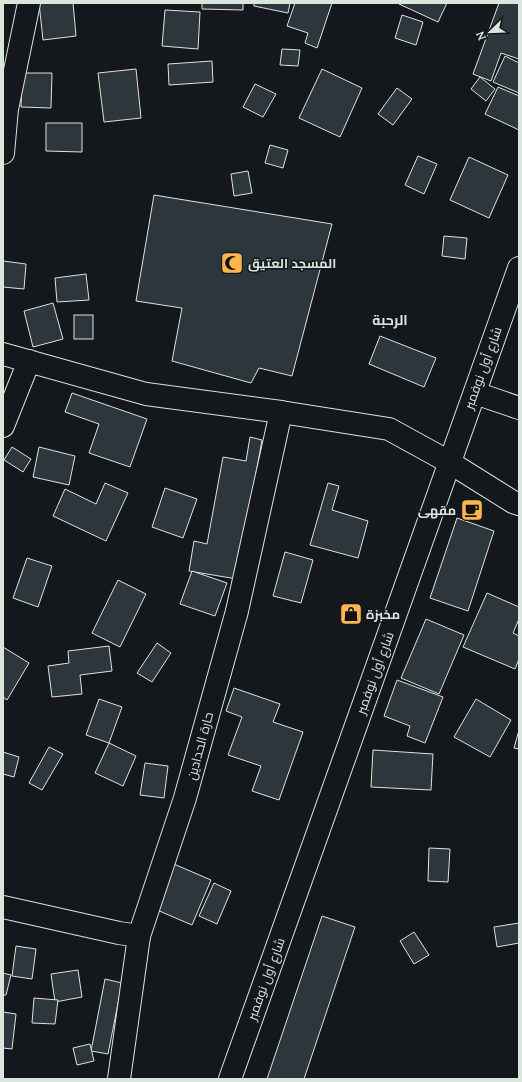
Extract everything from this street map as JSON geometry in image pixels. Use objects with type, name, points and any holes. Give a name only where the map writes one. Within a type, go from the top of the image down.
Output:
[{"type":"street","points":[[3,153],[7,109],[29,3]]},
{"type":"street","name":"شارع أول نوفمبر","points":[[230,1079],[518,271]]},
{"type":"street","points":[[3,354],[146,394],[281,412],[389,429],[449,462],[513,502],[519,504]]},
{"type":"street","points":[[3,426],[29,361]]},
{"type":"street","points":[[475,393],[519,408]]},
{"type":"street","name":"حارة الحدادين","points":[[120,1079],[139,936],[185,798],[237,612],[281,412]]},
{"type":"street","points":[[3,907],[119,933],[139,936]]},
{"type":"building","points":[[39,3],[73,3],[76,36],[43,40]]},
{"type":"building","points":[[202,3],[243,3],[243,10],[202,9]]},
{"type":"building","points":[[254,3],[290,3],[288,13],[254,6]]},
{"type":"building","points":[[295,3],[332,3],[317,48],[305,43],[308,33],[287,26]]},
{"type":"building","points":[[447,3],[438,22],[399,4]]},
{"type":"building","points":[[499,3],[519,4],[519,59],[501,53],[491,81],[473,74]]},
{"type":"building","points":[[165,10],[200,12],[198,49],[162,46]]},
{"type":"building","points":[[402,15],[423,22],[416,45],[395,38]]},
{"type":"building","points":[[282,49],[300,50],[298,66],[280,65]]},
{"type":"building","points":[[505,56],[519,63],[519,93],[493,82]]},
{"type":"building","points":[[212,61],[213,82],[169,85],[168,64]]},
{"type":"building","points":[[136,69],[141,118],[104,122],[98,73]]},
{"type":"building","points":[[322,69],[362,88],[340,137],[299,118]]},
{"type":"building","points":[[22,73],[52,73],[51,108],[21,107]]},
{"type":"building","points":[[480,77],[495,89],[486,101],[471,89]]},
{"type":"building","points":[[255,84],[276,94],[263,117],[243,107]]},
{"type":"building","points":[[498,87],[519,96],[519,130],[485,114]]},
{"type":"building","points":[[397,88],[412,99],[393,125],[378,114]]},
{"type":"building","points":[[46,123],[82,123],[82,152],[46,151]]},
{"type":"building","points":[[270,145],[288,150],[283,168],[265,163]]},
{"type":"building","points":[[418,156],[437,164],[424,194],[405,185]]},
{"type":"building","points":[[469,157],[508,175],[489,218],[450,200]]},
{"type":"building","points":[[248,171],[252,193],[234,196],[231,174]]},
{"type":"building","name":"المسجد العتيق","points":[[154,195],[332,224],[292,376],[259,368],[251,383],[172,361],[182,308],[136,301]]},
{"type":"building","points":[[444,236],[467,238],[465,259],[442,256]]},
{"type":"building","points":[[3,261],[26,264],[24,289],[3,287]]},
{"type":"building","points":[[86,274],[89,300],[57,302],[55,278]]},
{"type":"building","points":[[53,303],[63,339],[33,347],[24,311]]},
{"type":"building","points":[[74,315],[93,315],[93,339],[74,339]]},
{"type":"building","points":[[380,336],[436,358],[424,387],[369,364]]},
{"type":"building","points":[[72,393],[147,419],[130,467],[89,453],[99,424],[65,412]]},
{"type":"building","points":[[250,437],[262,440],[237,579],[189,571],[194,541],[207,544],[223,457],[246,461]]},
{"type":"building","points":[[12,447],[31,459],[23,472],[4,460]]},
{"type":"building","points":[[39,447],[75,456],[69,485],[33,477]]},
{"type":"building","points":[[105,483],[128,493],[106,541],[53,516],[65,489],[96,504]]},
{"type":"building","points":[[328,483],[339,486],[332,510],[368,521],[358,558],[310,545]]},
{"type":"building","points":[[165,488],[197,499],[183,538],[152,527]]},
{"type":"building","points":[[457,518],[494,531],[468,611],[430,598]]},
{"type":"building","points":[[285,552],[313,560],[301,603],[273,596]]},
{"type":"building","points":[[27,558],[52,566],[38,607],[13,598]]},
{"type":"building","points":[[192,571],[227,583],[215,616],[180,604]]},
{"type":"building","points":[[118,580],[146,594],[120,647],[92,633]]},
{"type":"building","points":[[487,593],[519,607],[519,619],[513,633],[519,636],[519,659],[515,669],[463,647]]},
{"type":"building","points":[[426,619],[464,635],[439,694],[401,678]]},
{"type":"building","points":[[157,643],[171,653],[152,682],[137,673]]},
{"type":"building","points":[[109,646],[112,671],[80,675],[82,694],[52,697],[48,666],[69,663],[68,651]]},
{"type":"building","points":[[3,647],[29,663],[7,700],[3,697]]},
{"type":"building","points":[[397,680],[443,697],[425,743],[407,736],[410,726],[384,716]]},
{"type":"building","points":[[234,688],[280,704],[273,722],[303,732],[279,800],[252,791],[261,766],[228,755],[242,717],[226,711]]},
{"type":"building","points":[[99,699],[122,707],[109,743],[86,735]]},
{"type":"building","points":[[476,699],[511,720],[490,757],[454,737]]},
{"type":"building","points":[[519,730],[519,749],[514,748]]},
{"type":"building","points":[[109,743],[136,756],[123,786],[95,773]]},
{"type":"building","points":[[49,747],[63,754],[42,790],[29,783]]},
{"type":"building","points":[[373,750],[433,754],[431,790],[371,787]]},
{"type":"building","points":[[3,752],[19,757],[14,777],[3,774]]},
{"type":"building","points":[[145,763],[168,766],[164,798],[140,795]]},
{"type":"building","points":[[429,848],[450,849],[448,882],[428,881]]},
{"type":"building","points":[[169,862],[211,880],[192,925],[150,907]]},
{"type":"building","points":[[214,883],[231,891],[217,924],[199,916]]},
{"type":"building","points":[[322,916],[355,927],[304,1079],[267,1079]]},
{"type":"building","points":[[519,923],[519,943],[497,947],[494,927]]},
{"type":"building","points":[[414,932],[429,955],[414,964],[400,941]]},
{"type":"building","points":[[16,946],[36,949],[32,979],[12,976]]},
{"type":"building","points":[[78,970],[82,997],[55,1002],[51,974]]},
{"type":"building","points":[[3,973],[11,975],[6,995],[3,995]]},
{"type":"building","points":[[105,979],[122,983],[108,1054],[91,1051]]},
{"type":"building","points":[[34,998],[58,1000],[55,1024],[32,1023]]},
{"type":"building","points":[[3,1012],[16,1014],[12,1049],[3,1048]]},
{"type":"building","points":[[90,1044],[94,1061],[77,1065],[73,1048]]},
{"type":"place","name":"المسجد العتيق","points":[[232,263]]},
{"type":"place","name":"مقهى","points":[[472,510]]},
{"type":"place","name":"مخبزة","points":[[351,614]]},
{"type":"district","name":"الرحبة","points":[[390,320]]}]
